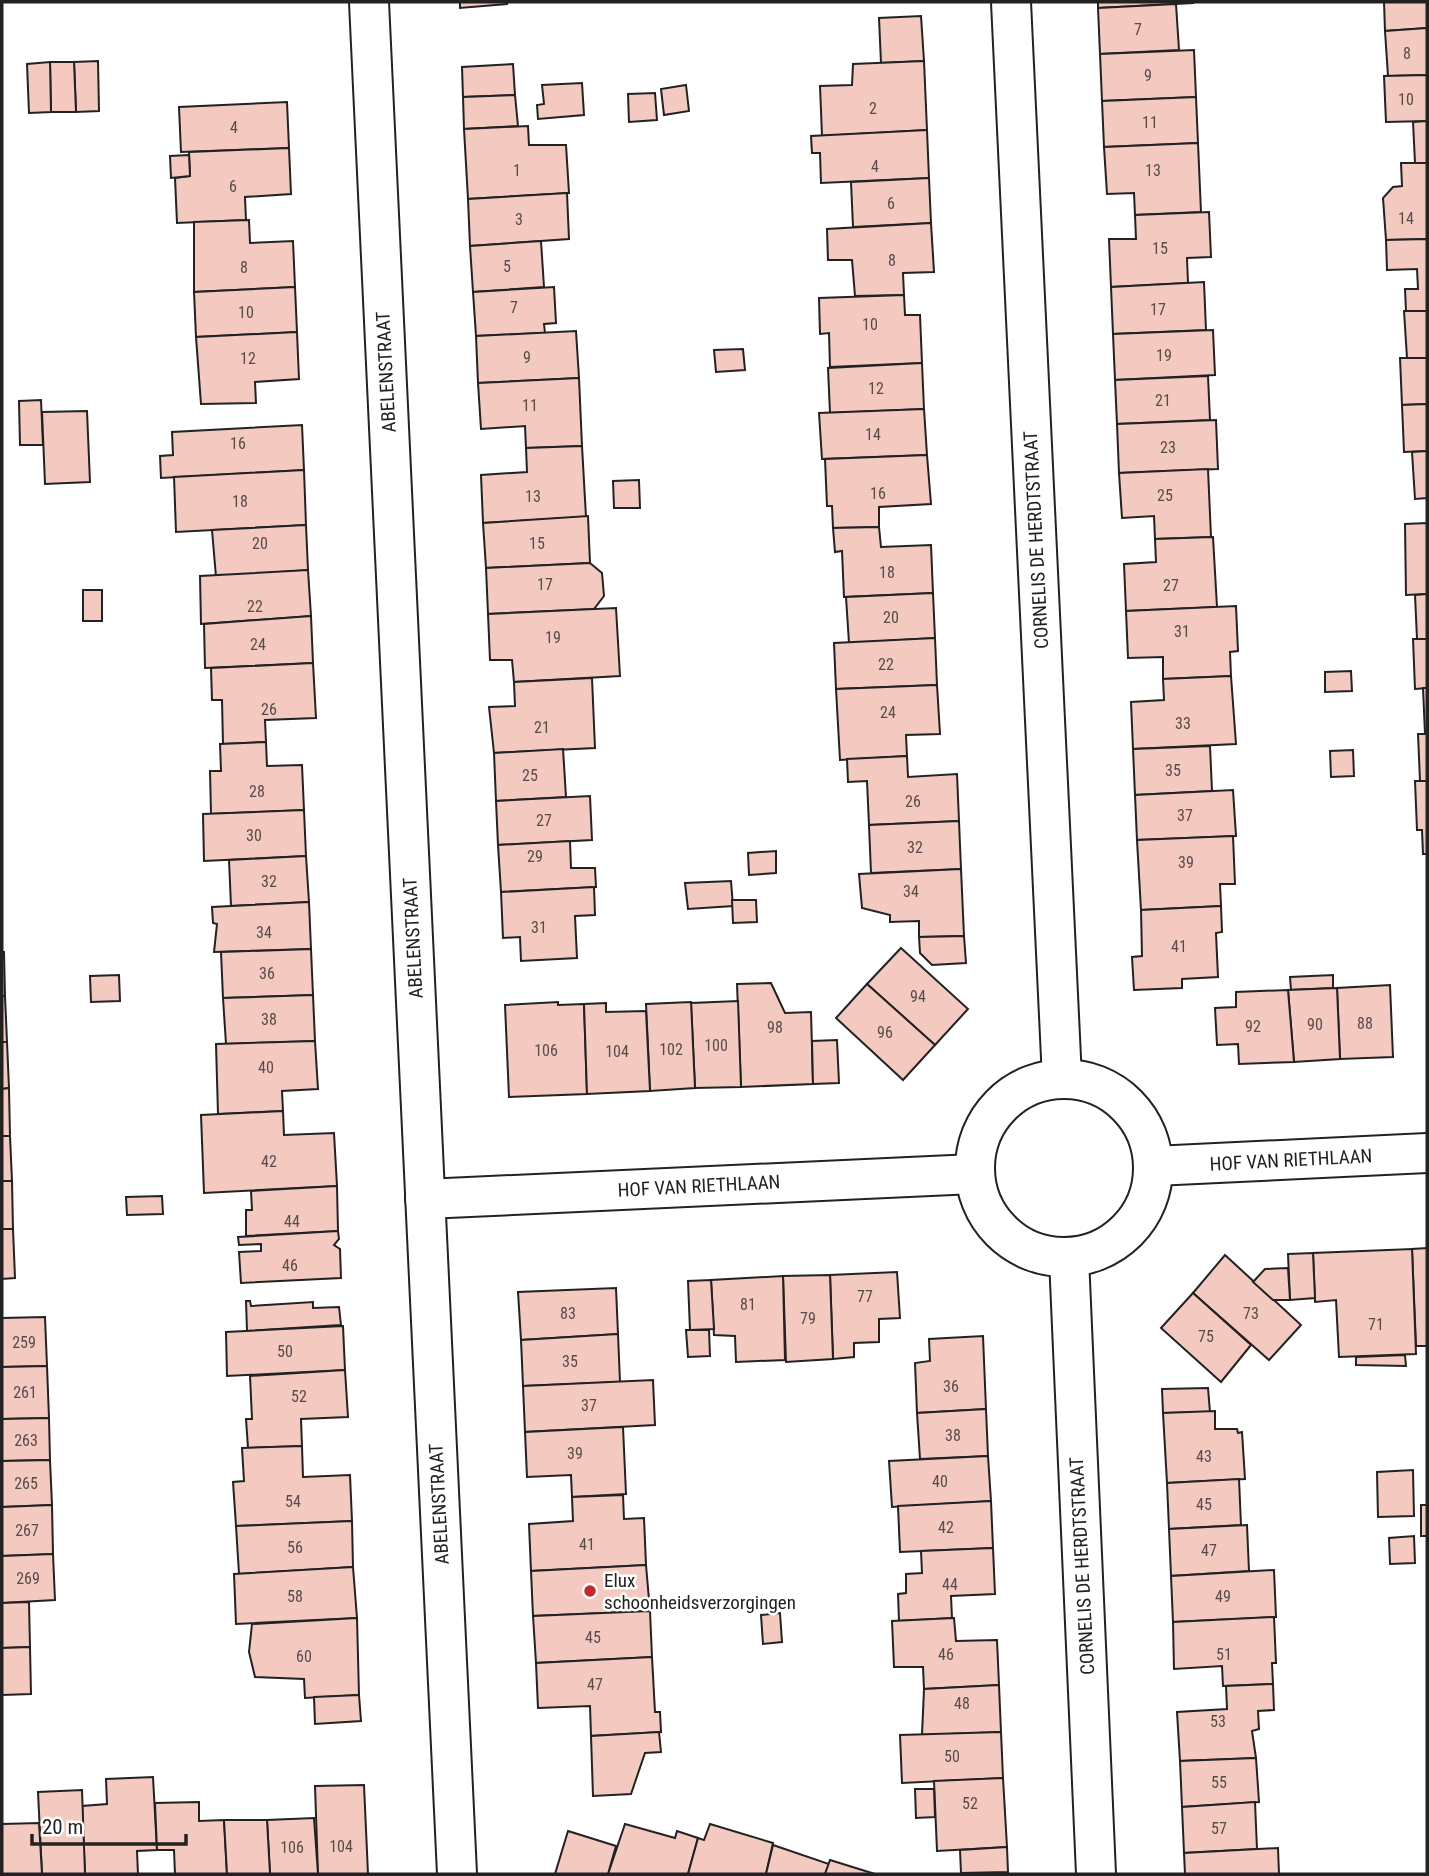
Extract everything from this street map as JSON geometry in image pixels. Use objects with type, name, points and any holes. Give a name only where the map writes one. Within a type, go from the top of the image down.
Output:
[{"type":"street","name":"ABELENSTRAAT","points":[[369,2],[457,1874]]},
{"type":"street","name":"CORNELIS DE HERDTSTRAAT","points":[[1011,2],[1062,1079]]},
{"type":"street","points":[[1062,1079],[1090,1082],[1115,1094],[1135,1113],[1149,1138],[1154,1166],[1151,1193],[1139,1219],[1120,1239],[1096,1253],[1069,1258],[1034,1253],[1004,1235],[983,1207],[974,1174],[979,1139],[998,1108],[1027,1086],[1062,1079]]},
{"type":"street","name":"HOF VAN RIETHLAAN","points":[[1154,1166],[1427,1153]]},
{"type":"street","name":"HOF VAN RIETHLAAN","points":[[425,1199],[974,1174]]},
{"type":"street","name":"CORNELIS DE HERDTSTRAAT","points":[[1069,1258],[1096,1874]]},
{"type":"building","points":[[460,2],[508,2],[460,8]]},
{"type":"building","points":[[1098,2],[1193,2],[1193,3],[1098,8]]},
{"type":"building","points":[[1384,2],[1427,2],[1427,28],[1385,31]]},
{"type":"building","points":[[1176,4],[1179,50],[1100,54],[1098,8]]},
{"type":"building","points":[[921,16],[924,61],[881,63],[879,18]]},
{"type":"building","points":[[1427,28],[1427,75],[1388,76],[1385,31]]},
{"type":"building","points":[[1194,50],[1196,97],[1102,101],[1100,54]]},
{"type":"building","points":[[98,61],[99,111],[76,112],[74,62]]},
{"type":"building","points":[[924,61],[927,130],[822,136],[820,86],[852,85],[853,64]]},
{"type":"building","points":[[50,62],[74,62],[76,112],[51,112]]},
{"type":"building","points":[[50,62],[51,112],[29,113],[27,64]]},
{"type":"building","points":[[513,64],[515,95],[463,97],[462,67]]},
{"type":"building","points":[[1427,75],[1427,121],[1386,122],[1384,76]]},
{"type":"building","points":[[582,83],[584,115],[538,119],[537,105],[544,104],[542,85]]},
{"type":"building","points":[[686,85],[689,111],[664,115],[661,89]]},
{"type":"building","points":[[655,93],[657,120],[629,122],[628,94]]},
{"type":"building","points":[[515,95],[518,126],[464,129],[463,97]]},
{"type":"building","points":[[1196,97],[1198,143],[1104,147],[1102,101]]},
{"type":"building","points":[[287,102],[289,148],[181,152],[179,107]]},
{"type":"building","points":[[1427,121],[1427,163],[1415,163],[1413,122]]},
{"type":"building","points":[[528,126],[529,145],[566,145],[569,193],[468,199],[464,129]]},
{"type":"building","points":[[927,130],[929,178],[821,183],[820,153],[812,153],[811,136]]},
{"type":"building","points":[[1198,143],[1201,212],[1135,215],[1134,193],[1107,194],[1104,147]]},
{"type":"building","points":[[289,148],[291,194],[245,197],[246,220],[177,223],[175,178],[190,176],[189,152]]},
{"type":"building","points":[[189,155],[190,176],[171,178],[170,156]]},
{"type":"building","points":[[1401,163],[1427,163],[1427,239],[1386,240],[1383,198],[1393,187],[1402,186]]},
{"type":"building","points":[[929,178],[931,223],[853,227],[851,182]]},
{"type":"building","points":[[567,193],[569,239],[470,246],[468,199]]},
{"type":"building","points":[[1209,212],[1211,257],[1187,258],[1188,283],[1111,287],[1109,239],[1136,239],[1135,215]]},
{"type":"building","points":[[249,220],[250,243],[293,241],[295,287],[194,292],[194,222]]},
{"type":"building","points":[[931,223],[934,272],[903,273],[904,295],[855,296],[852,260],[828,260],[827,229]]},
{"type":"building","points":[[1427,239],[1427,311],[1406,311],[1405,289],[1418,289],[1417,269],[1387,270],[1386,240]]},
{"type":"building","points":[[541,241],[544,287],[473,292],[470,246]]},
{"type":"building","points":[[1204,282],[1206,330],[1113,334],[1111,287]]},
{"type":"building","points":[[295,287],[297,332],[196,337],[194,292]]},
{"type":"building","points":[[554,287],[556,323],[544,324],[545,333],[476,336],[473,292]]},
{"type":"building","points":[[904,295],[905,315],[920,315],[922,363],[830,367],[829,333],[820,334],[819,298]]},
{"type":"building","points":[[1404,311],[1427,311],[1427,358],[1407,358]]},
{"type":"building","points":[[1213,330],[1215,375],[1115,380],[1113,334]]},
{"type":"building","points":[[576,331],[579,378],[478,383],[476,336]]},
{"type":"building","points":[[297,332],[299,379],[255,382],[256,403],[201,404],[196,337]]},
{"type":"building","points":[[743,349],[745,370],[716,372],[714,350]]},
{"type":"building","points":[[1400,358],[1427,358],[1427,404],[1402,405]]},
{"type":"building","points":[[922,363],[924,409],[830,413],[828,368]]},
{"type":"building","points":[[1208,376],[1210,420],[1117,424],[1115,380]]},
{"type":"building","points":[[579,378],[582,446],[526,448],[525,426],[481,429],[478,383]]},
{"type":"building","points":[[41,400],[43,445],[20,445],[19,401]]},
{"type":"building","points":[[1427,404],[1427,451],[1404,452],[1402,405]]},
{"type":"building","points":[[924,409],[927,455],[822,459],[819,413]]},
{"type":"building","points":[[87,411],[90,482],[45,484],[42,412]]},
{"type":"building","points":[[1216,420],[1218,469],[1119,473],[1117,424]]},
{"type":"building","points":[[302,425],[304,470],[161,478],[160,456],[173,455],[172,432]]},
{"type":"building","points":[[582,446],[586,517],[483,523],[481,475],[527,472],[526,448]]},
{"type":"building","points":[[1427,451],[1427,498],[1415,499],[1412,452]]},
{"type":"building","points":[[927,455],[931,504],[879,507],[879,527],[833,528],[832,506],[827,506],[825,459]]},
{"type":"building","points":[[1208,469],[1211,537],[1155,539],[1154,516],[1122,518],[1119,473]]},
{"type":"building","points":[[304,470],[306,525],[176,532],[174,477]]},
{"type":"building","points":[[639,480],[640,508],[614,508],[613,481]]},
{"type":"building","points":[[588,516],[590,563],[486,568],[483,523]]},
{"type":"building","points":[[1427,523],[1427,594],[1406,595],[1405,524]]},
{"type":"building","points":[[306,525],[308,570],[216,577],[212,530]]},
{"type":"building","points":[[879,527],[881,547],[931,545],[933,593],[844,597],[842,551],[835,552],[833,528]]},
{"type":"building","points":[[1213,537],[1217,607],[1126,611],[1124,564],[1156,562],[1155,539]]},
{"type":"building","points":[[590,563],[602,573],[604,596],[594,609],[488,614],[486,568]]},
{"type":"building","points":[[308,570],[311,616],[201,624],[200,576]]},
{"type":"building","points":[[83,590],[102,590],[102,621],[83,621]]},
{"type":"building","points":[[933,593],[935,638],[849,643],[846,597]]},
{"type":"building","points":[[1427,594],[1427,639],[1417,639],[1415,595]]},
{"type":"building","points":[[1236,606],[1238,651],[1230,652],[1231,676],[1163,679],[1163,657],[1128,658],[1126,611]]},
{"type":"building","points":[[616,608],[620,676],[514,682],[512,660],[490,660],[488,614]]},
{"type":"building","points":[[311,616],[313,663],[205,668],[204,624]]},
{"type":"building","points":[[935,638],[937,685],[836,689],[834,643]]},
{"type":"building","points":[[1413,639],[1427,639],[1427,688],[1415,689]]},
{"type":"building","points":[[313,663],[316,718],[265,720],[266,742],[223,744],[222,700],[212,700],[211,668]]},
{"type":"building","points":[[1351,671],[1352,691],[1325,692],[1325,672]]},
{"type":"building","points":[[1231,676],[1236,744],[1133,749],[1131,702],[1164,700],[1163,679]]},
{"type":"building","points":[[592,678],[595,748],[494,753],[489,707],[515,706],[514,682]]},
{"type":"building","points":[[937,685],[940,734],[906,735],[907,756],[840,760],[836,689]]},
{"type":"building","points":[[1423,688],[1427,688],[1427,734],[1425,734]]},
{"type":"building","points":[[1418,734],[1427,734],[1427,781],[1420,781]]},
{"type":"building","points":[[266,742],[267,766],[302,765],[304,810],[211,814],[210,771],[221,771],[220,744]]},
{"type":"building","points":[[1210,746],[1212,791],[1135,795],[1133,749]]},
{"type":"building","points":[[563,749],[566,797],[496,801],[494,753]]},
{"type":"building","points":[[1353,750],[1354,776],[1331,777],[1330,751]]},
{"type":"building","points":[[907,756],[908,777],[957,774],[959,821],[869,825],[867,781],[848,782],[847,759]]},
{"type":"building","points":[[1415,781],[1427,781],[1427,854],[1423,854],[1422,830],[1417,830]]},
{"type":"building","points":[[1233,790],[1236,836],[1137,840],[1135,795]]},
{"type":"building","points":[[590,796],[592,840],[498,845],[496,801]]},
{"type":"building","points":[[304,810],[306,856],[204,861],[203,814]]},
{"type":"building","points":[[959,821],[961,869],[871,873],[869,825]]},
{"type":"building","points":[[1233,836],[1235,884],[1220,884],[1221,906],[1141,910],[1137,840]]},
{"type":"building","points":[[570,841],[571,868],[595,868],[596,887],[501,892],[498,845]]},
{"type":"building","points":[[776,851],[776,873],[749,875],[748,853]]},
{"type":"building","points":[[306,856],[309,902],[231,906],[229,860]]},
{"type":"building","points":[[961,869],[964,936],[919,937],[919,921],[890,922],[890,915],[862,908],[859,874]]},
{"type":"building","points":[[731,881],[733,906],[688,909],[685,883]]},
{"type":"building","points":[[594,887],[595,915],[575,916],[577,958],[521,961],[520,937],[503,938],[501,892]]},
{"type":"building","points":[[732,900],[756,900],[757,922],[733,923]]},
{"type":"building","points":[[309,902],[311,949],[214,952],[217,924],[213,923],[212,907]]},
{"type":"building","points":[[1221,906],[1222,932],[1216,933],[1218,977],[1182,979],[1182,988],[1134,990],[1132,957],[1142,956],[1141,910]]},
{"type":"building","points":[[964,936],[966,963],[932,965],[920,953],[919,937]]},
{"type":"building","points":[[901,948],[968,1009],[935,1045],[867,984]]},
{"type":"building","points":[[311,949],[313,995],[223,998],[221,952]]},
{"type":"building","points":[[4,952],[5,996],[2,996]]},
{"type":"building","points":[[119,975],[120,1001],[91,1002],[90,976]]},
{"type":"building","points":[[1333,975],[1333,988],[1291,990],[1290,977]]},
{"type":"building","points":[[771,983],[785,1013],[811,1012],[813,1084],[741,1087],[737,984]]},
{"type":"building","points":[[867,984],[935,1045],[903,1080],[836,1018]]},
{"type":"building","points":[[1390,985],[1393,1057],[1340,1059],[1337,988]]},
{"type":"building","points":[[1337,988],[1340,1059],[1294,1062],[1288,990]]},
{"type":"building","points":[[1288,990],[1294,1062],[1239,1064],[1238,1044],[1217,1045],[1215,1008],[1236,1007],[1236,992]]},
{"type":"building","points":[[313,995],[315,1041],[226,1044],[223,998]]},
{"type":"building","points":[[2,996],[5,996],[7,1042],[2,1042]]},
{"type":"building","points":[[738,1001],[741,1087],[695,1088],[691,1003]]},
{"type":"building","points":[[558,1002],[558,1005],[584,1004],[587,1094],[509,1097],[505,1005]]},
{"type":"building","points":[[691,1002],[695,1088],[650,1091],[646,1004]]},
{"type":"building","points":[[606,1003],[606,1012],[646,1011],[650,1091],[587,1094],[584,1004]]},
{"type":"building","points":[[837,1040],[839,1083],[813,1084],[812,1041]]},
{"type":"building","points":[[315,1041],[318,1089],[282,1091],[283,1111],[218,1114],[216,1044]]},
{"type":"building","points":[[2,1042],[7,1042],[9,1088],[2,1089]]},
{"type":"building","points":[[9,1088],[10,1136],[2,1136],[2,1089]]},
{"type":"building","points":[[283,1111],[284,1135],[334,1133],[337,1186],[204,1193],[201,1115]]},
{"type":"building","points":[[2,1136],[10,1136],[12,1181],[2,1181]]},
{"type":"building","points":[[2,1181],[12,1181],[13,1229],[2,1229]]},
{"type":"building","points":[[337,1186],[338,1231],[246,1236],[246,1210],[252,1210],[251,1191]]},
{"type":"building","points":[[162,1196],[163,1214],[127,1215],[126,1197]]},
{"type":"building","points":[[2,1229],[13,1229],[15,1278],[2,1279]]},
{"type":"building","points":[[338,1231],[339,1239],[334,1245],[340,1249],[341,1278],[241,1283],[239,1252],[261,1251],[261,1244],[239,1245],[238,1237]]},
{"type":"building","points":[[1427,1248],[1427,1346],[1416,1346],[1412,1249]]},
{"type":"building","points":[[1412,1249],[1416,1354],[1339,1357],[1336,1300],[1315,1302],[1313,1253]]},
{"type":"building","points":[[1313,1253],[1315,1298],[1290,1300],[1288,1254]]},
{"type":"building","points":[[1225,1255],[1301,1325],[1269,1360],[1193,1293]]},
{"type":"building","points":[[1288,1268],[1290,1300],[1273,1300],[1253,1282],[1265,1269]]},
{"type":"building","points":[[897,1272],[900,1318],[879,1319],[879,1342],[854,1343],[854,1357],[833,1359],[830,1275]]},
{"type":"building","points":[[830,1275],[833,1359],[786,1362],[783,1276]]},
{"type":"building","points":[[783,1276],[785,1360],[736,1362],[735,1336],[714,1335],[711,1280]]},
{"type":"building","points":[[711,1280],[714,1329],[690,1330],[688,1281]]},
{"type":"building","points":[[616,1288],[618,1334],[521,1340],[518,1292]]},
{"type":"building","points":[[1193,1293],[1251,1345],[1221,1382],[1161,1328]]},
{"type":"building","points":[[246,1301],[250,1301],[251,1306],[313,1302],[313,1308],[339,1307],[341,1325],[247,1331]]},
{"type":"building","points":[[45,1317],[47,1366],[2,1367],[2,1318]]},
{"type":"building","points":[[343,1326],[345,1370],[227,1376],[226,1332]]},
{"type":"building","points":[[686,1330],[709,1330],[710,1356],[688,1357]]},
{"type":"building","points":[[618,1334],[620,1382],[523,1386],[521,1340]]},
{"type":"building","points":[[983,1336],[986,1409],[917,1413],[915,1363],[930,1361],[929,1339]]},
{"type":"building","points":[[1405,1355],[1406,1366],[1356,1365],[1356,1357]]},
{"type":"building","points":[[47,1366],[49,1418],[2,1419],[2,1367]]},
{"type":"building","points":[[345,1370],[348,1417],[301,1419],[302,1446],[248,1448],[246,1419],[252,1419],[250,1376]]},
{"type":"building","points":[[653,1380],[655,1425],[525,1432],[523,1386]]},
{"type":"building","points":[[1208,1388],[1210,1412],[1163,1413],[1162,1389]]},
{"type":"building","points":[[986,1409],[988,1456],[920,1459],[917,1413]]},
{"type":"building","points":[[1215,1411],[1215,1429],[1237,1429],[1238,1433],[1242,1432],[1245,1479],[1167,1483],[1163,1413]]},
{"type":"building","points":[[49,1418],[50,1460],[2,1461],[2,1419]]},
{"type":"building","points":[[623,1427],[626,1494],[572,1497],[571,1475],[527,1477],[525,1432]]},
{"type":"building","points":[[302,1446],[303,1477],[350,1475],[352,1521],[236,1526],[233,1482],[244,1481],[242,1448]]},
{"type":"building","points":[[988,1456],[991,1501],[892,1507],[889,1461]]},
{"type":"building","points":[[50,1460],[52,1505],[2,1507],[2,1461]]},
{"type":"building","points":[[1413,1470],[1414,1516],[1378,1517],[1377,1472]]},
{"type":"building","points":[[1239,1479],[1241,1525],[1169,1529],[1167,1483]]},
{"type":"building","points":[[623,1495],[624,1519],[644,1518],[646,1565],[531,1571],[529,1524],[573,1521],[572,1497]]},
{"type":"building","points":[[991,1501],[993,1548],[900,1552],[898,1506]]},
{"type":"building","points":[[52,1505],[53,1554],[2,1556],[2,1507]]},
{"type":"building","points":[[1421,1505],[1427,1505],[1427,1536],[1421,1536]]},
{"type":"building","points":[[352,1521],[353,1567],[239,1574],[236,1526]]},
{"type":"building","points":[[1247,1525],[1249,1571],[1171,1576],[1169,1529]]},
{"type":"building","points":[[1414,1536],[1415,1563],[1390,1564],[1389,1538]]},
{"type":"building","points":[[993,1548],[995,1594],[951,1596],[952,1618],[899,1621],[898,1594],[906,1593],[906,1574],[922,1573],[921,1551]]},
{"type":"building","points":[[53,1554],[55,1600],[2,1603],[2,1556]]},
{"type":"building","name":"Elux schoonheidsverzorgingen","points":[[646,1565],[650,1611],[533,1616],[531,1571]]},
{"type":"building","points":[[353,1567],[357,1618],[236,1624],[234,1574]]},
{"type":"building","points":[[1274,1570],[1276,1617],[1173,1622],[1171,1576]]},
{"type":"building","points":[[29,1602],[30,1647],[2,1648],[2,1603]]},
{"type":"building","points":[[650,1611],[652,1657],[536,1663],[533,1616]]},
{"type":"building","points":[[780,1613],[782,1642],[763,1644],[761,1615]]},
{"type":"building","points":[[1274,1617],[1276,1663],[1272,1663],[1273,1684],[1223,1686],[1222,1666],[1174,1669],[1173,1622]]},
{"type":"building","points":[[357,1618],[359,1695],[305,1698],[304,1679],[255,1677],[249,1652],[252,1624]]},
{"type":"building","points":[[954,1618],[956,1641],[997,1640],[999,1685],[924,1689],[923,1667],[894,1667],[892,1621]]},
{"type":"building","points":[[30,1647],[31,1694],[2,1695],[2,1648]]},
{"type":"building","points":[[652,1657],[655,1712],[660,1712],[661,1732],[591,1736],[590,1706],[538,1708],[536,1663]]},
{"type":"building","points":[[1273,1684],[1274,1710],[1258,1711],[1259,1729],[1252,1731],[1256,1758],[1180,1761],[1177,1712],[1227,1709],[1226,1686]]},
{"type":"building","points":[[999,1685],[1001,1732],[922,1735],[924,1689]]},
{"type":"building","points":[[359,1695],[361,1721],[315,1724],[314,1697]]},
{"type":"building","points":[[659,1732],[661,1752],[645,1753],[631,1794],[593,1796],[591,1736]]},
{"type":"building","points":[[1001,1732],[1003,1778],[902,1783],[900,1735]]},
{"type":"building","points":[[1256,1758],[1259,1802],[1182,1807],[1180,1761]]},
{"type":"building","points":[[153,1777],[157,1850],[137,1851],[138,1874],[85,1874],[82,1806],[107,1804],[106,1779]]},
{"type":"building","points":[[1003,1778],[1007,1847],[937,1851],[934,1781]]},
{"type":"building","points":[[364,1785],[368,1874],[318,1874],[315,1786]]},
{"type":"building","points":[[915,1789],[934,1789],[935,1817],[916,1818]]},
{"type":"building","points":[[82,1790],[85,1874],[42,1874],[38,1792]]},
{"type":"building","points":[[199,1802],[199,1821],[224,1820],[227,1874],[175,1874],[174,1850],[157,1850],[155,1803]]},
{"type":"building","points":[[1255,1802],[1257,1849],[1184,1853],[1182,1807]]},
{"type":"building","points":[[314,1818],[318,1874],[270,1874],[267,1820]]},
{"type":"building","points":[[224,1820],[267,1820],[270,1874],[227,1874]]},
{"type":"building","points":[[39,1823],[42,1874],[2,1874],[2,1824]]},
{"type":"building","points":[[625,1824],[675,1838],[677,1831],[698,1838],[688,1874],[608,1874]]},
{"type":"building","points":[[710,1824],[773,1843],[766,1874],[688,1874],[698,1838],[704,1840]]},
{"type":"building","points":[[568,1831],[616,1846],[608,1874],[555,1874]]},
{"type":"building","points":[[773,1845],[829,1864],[825,1874],[766,1874]]},
{"type":"building","points":[[1007,1847],[1008,1872],[961,1873],[960,1850]]},
{"type":"building","points":[[1278,1848],[1279,1874],[1185,1874],[1184,1853]]},
{"type":"building","points":[[830,1860],[875,1874],[825,1874]]},
{"type":"place","name":"Elux schoonheidsverzorgingen","points":[[590,1591]]}]
